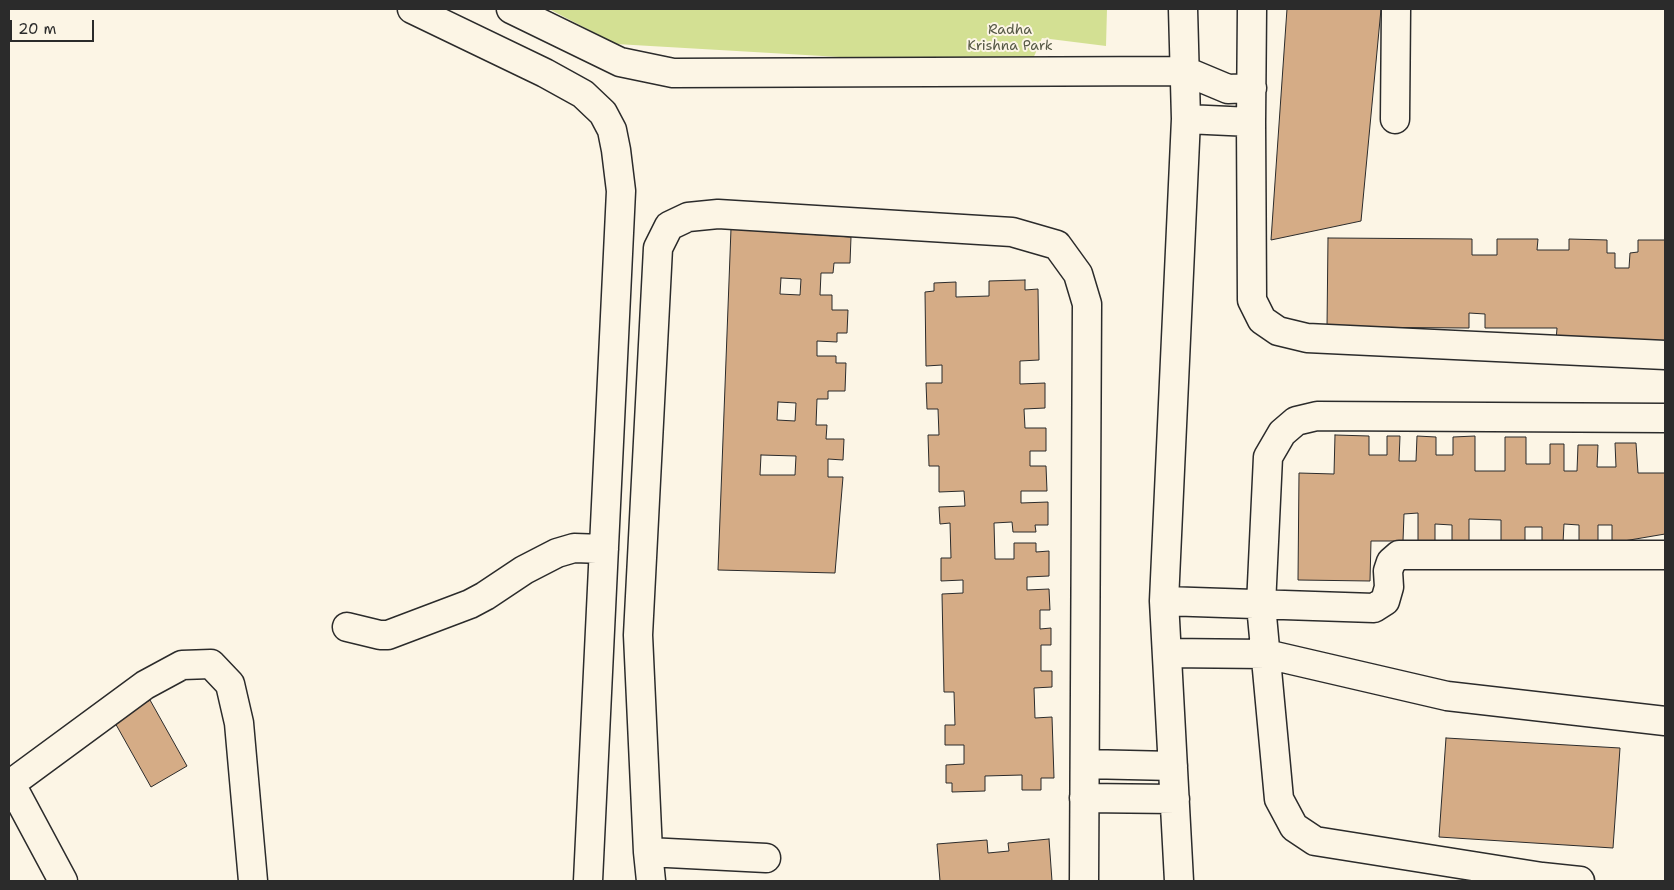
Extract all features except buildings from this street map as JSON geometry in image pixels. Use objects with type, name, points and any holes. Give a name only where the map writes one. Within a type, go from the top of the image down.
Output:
[{"type":"street","points":[[412,9],[545,73],[583,94],[603,113],[612,130],[621,191],[588,881]]},
{"type":"street","points":[[511,9],[620,62],[673,74],[1184,71],[1228,88],[1252,88]]},
{"type":"street","points":[[1179,881],[1164,601],[1186,119],[1183,9]]},
{"type":"street","points":[[1252,9],[1252,300],[1262,320],[1278,331],[1307,338],[1665,355]]},
{"type":"street","points":[[1395,119],[1396,9]]},
{"type":"street","points":[[1186,119],[1251,122]]},
{"type":"street","points":[[651,881],[638,635],[658,248],[669,226],[688,217],[718,214],[1012,232],[1057,245],[1078,274],[1087,304],[1084,881]]},
{"type":"street","points":[[1580,881],[1542,878],[1316,842],[1294,827],[1279,799],[1261,605],[1268,457],[1282,433],[1296,421],[1317,416],[1665,418]]},
{"type":"street","points":[[347,627],[380,635],[388,635],[470,604],[524,570],[557,554],[574,548],[604,549]]},
{"type":"street","points":[[1164,601],[1374,608],[1385,601],[1389,588],[1388,571],[1391,562],[1398,555],[1665,555]]},
{"type":"street","points":[[1167,652],[1266,654],[1447,696],[1665,721]]},
{"type":"street","points":[[63,881],[10,784],[145,684],[182,665],[211,664],[230,684],[239,723],[253,881]]},
{"type":"street","points":[[1085,764],[1173,766]]},
{"type":"street","points":[[1084,798],[1175,799]]},
{"type":"street","points":[[648,852],[766,858]]},
{"type":"green space","name":"Radha Krishna Park","points":[[549,9],[1107,9],[1106,46],[1042,38],[1029,68],[616,44]]}]
